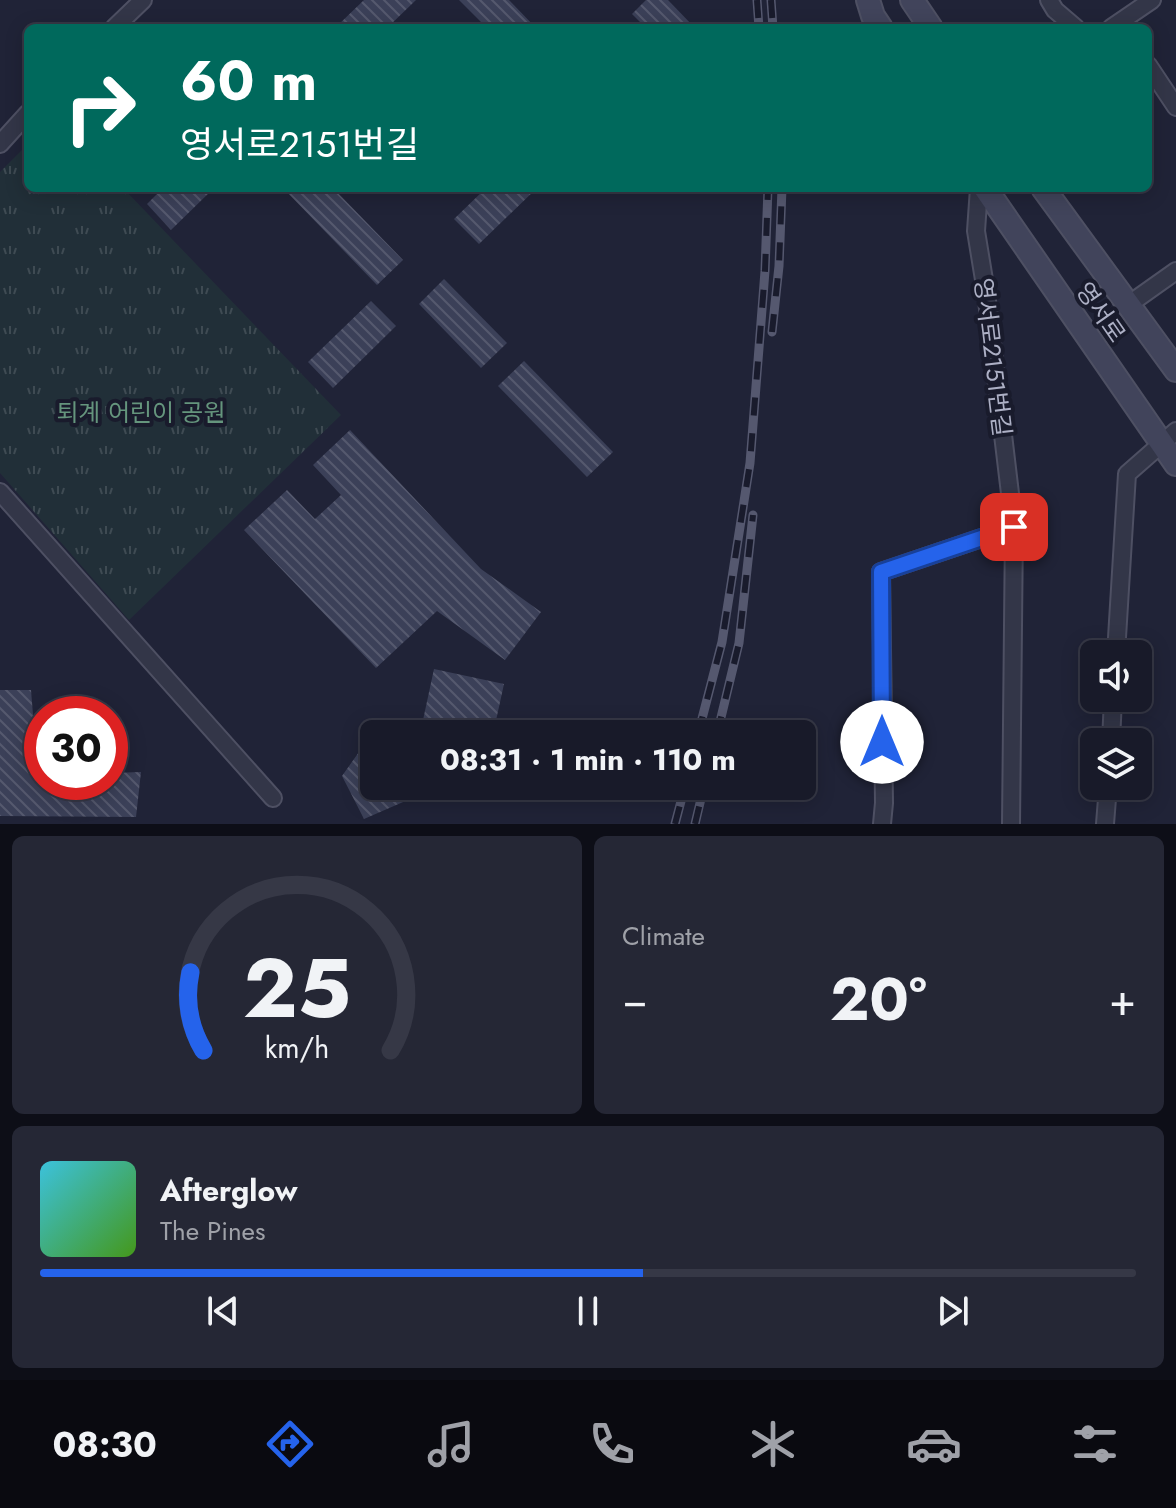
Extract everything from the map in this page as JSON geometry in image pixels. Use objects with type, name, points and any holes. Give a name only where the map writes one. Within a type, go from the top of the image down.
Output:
[{"type":"street","points":[[118,24],[143,0]]},
{"type":"street","points":[[868,0],[878,24]]},
{"type":"street","points":[[912,0],[928,24]]},
{"type":"street","points":[[1049,0],[1055,10],[1071,24]]},
{"type":"street","points":[[1121,24],[1152,0]]},
{"type":"street","points":[[1152,71],[1176,107]]},
{"type":"street","points":[[0,144],[24,117]]},
{"type":"street","name":"영서로2151번길","points":[[981,192],[976,231],[1014,527],[1011,824]]},
{"type":"street","name":"영서로","points":[[985,192],[1168,437],[1176,464]]},
{"type":"street","name":"영서로","points":[[1046,192],[1176,370]]},
{"type":"street","points":[[1128,305],[1176,271]]},
{"type":"street","points":[[1117,640],[1127,474],[1168,437]]},
{"type":"street","points":[[0,492],[273,798]]},
{"type":"street","points":[[882,824],[881,572],[1014,527]]},
{"type":"street","points":[[1105,824],[1107,800]]},
{"type":"green space","name":"퇴계 어린이 공원","points":[[24,148],[24,192],[127,192],[341,415],[129,620],[0,473],[0,172]]},
{"type":"building","points":[[364,0],[416,0],[391,24],[339,24]]},
{"type":"building","points":[[459,0],[509,0],[532,24],[483,24]]},
{"type":"building","points":[[646,0],[668,0],[691,24],[642,24],[632,14]]},
{"type":"building","points":[[159,192],[210,192],[171,230],[147,204]]},
{"type":"building","points":[[287,192],[337,192],[403,260],[377,285]]},
{"type":"building","points":[[482,192],[533,192],[479,244],[454,219]]},
{"type":"building","points":[[444,279],[507,343],[481,368],[419,304]]},
{"type":"building","points":[[371,301],[396,326],[333,388],[308,362]]},
{"type":"building","points":[[524,361],[613,452],[587,477],[498,386]]},
{"type":"building","points":[[350,430],[481,569],[541,612],[505,660],[437,611],[376,668],[244,530],[287,490],[315,519],[341,495],[313,465]]},
{"type":"building","points":[[434,669],[504,684],[496,720],[423,720]]},
{"type":"building","points":[[0,690],[31,690],[31,696],[24,696],[24,800],[128,800],[128,772],[141,772],[136,817],[0,816]]},
{"type":"building","points":[[360,751],[360,800],[408,800],[364,819],[342,776]]},
{"type":"railway","points":[[757,0],[759,24]]},
{"type":"railway","points":[[771,0],[773,24]]},
{"type":"railway","points":[[702,720],[722,642],[750,463],[768,192]]},
{"type":"railway","points":[[772,332],[782,192]]},
{"type":"railway","points":[[720,720],[739,643],[753,515]]},
{"type":"railway","points":[[675,824],[681,800]]},
{"type":"railway","points":[[695,824],[701,800]]},
{"type":"route","points":[[882,742],[881,572],[1014,527]]}]
